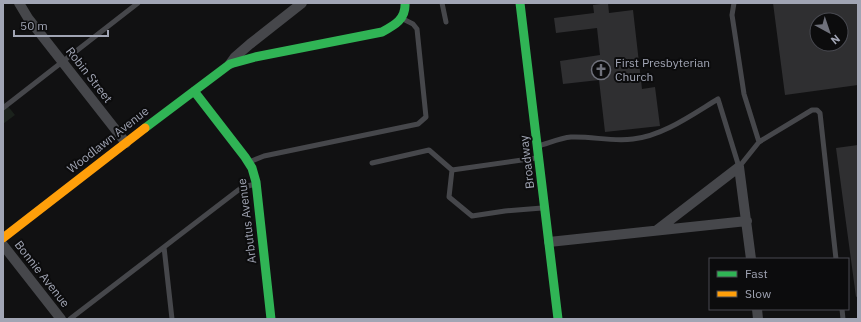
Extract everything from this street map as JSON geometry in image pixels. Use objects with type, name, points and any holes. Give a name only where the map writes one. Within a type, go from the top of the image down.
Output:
[{"type":"street","name":"Robin Street","points":[[19,3],[28,18],[126,143]]},
{"type":"street","name":"Woodlawn Avenue","points":[[3,238],[230,64],[245,48],[302,3]]},
{"type":"street","points":[[402,19],[406,7],[405,3]]},
{"type":"street","name":"Broadway","points":[[520,3],[558,319]]},
{"type":"street","name":"Woodlawn Avenue","points":[[230,64],[255,57],[382,32],[392,27],[402,19]]},
{"type":"street","name":"Arbutus Avenue","points":[[194,91],[252,168],[256,183],[270,319]]},
{"type":"street","points":[[657,230],[739,167],[751,258]]},
{"type":"street","points":[[549,242],[747,221]]},
{"type":"street","name":"Bonnie Avenue","points":[[3,245],[61,319]]},
{"type":"lane","points":[[3,108],[138,3]]},
{"type":"lane","points":[[442,3],[446,22]]},
{"type":"lane","points":[[734,3],[732,15],[744,94],[759,142]]},
{"type":"lane","points":[[249,163],[264,156],[418,124],[423,120],[426,117],[416,29],[412,24],[402,19]]},
{"type":"lane","points":[[537,146],[570,137],[615,140],[634,139],[652,134],[678,123],[718,99],[739,167]]},
{"type":"lane","points":[[739,167],[759,142],[812,110],[817,110],[820,113],[836,258]]},
{"type":"lane","points":[[372,162],[429,150],[452,170],[539,158]]},
{"type":"lane","points":[[452,170],[450,197],[472,216],[505,211],[545,208]]},
{"type":"lane","points":[[70,319],[241,188],[256,183]]},
{"type":"lane","points":[[164,247],[172,319]]},
{"type":"shaded area","points":[[3,100],[15,115],[3,124]]},
{"type":"building","name":"First Presbyterian Church","points":[[608,3],[609,13],[633,10],[642,89],[655,87],[660,126],[605,132],[599,80],[563,84],[560,61],[600,55],[597,28],[556,33],[554,18],[594,13],[593,5]]},
{"type":"building","points":[[773,3],[858,3],[858,85],[785,95]]},
{"type":"building","points":[[858,145],[858,296],[856,297],[836,148]]},
{"type":"traffic: fast","points":[[145,128],[230,64],[255,57],[382,32],[399,21],[404,13],[405,3]]},
{"type":"traffic: fast","points":[[520,3],[558,319]]},
{"type":"traffic: fast","points":[[194,91],[252,168],[256,182],[271,319]]},
{"type":"traffic: slow","points":[[3,238],[145,128]]},
{"type":"place","name":"First Presbyterian Church","points":[[601,70]]}]
